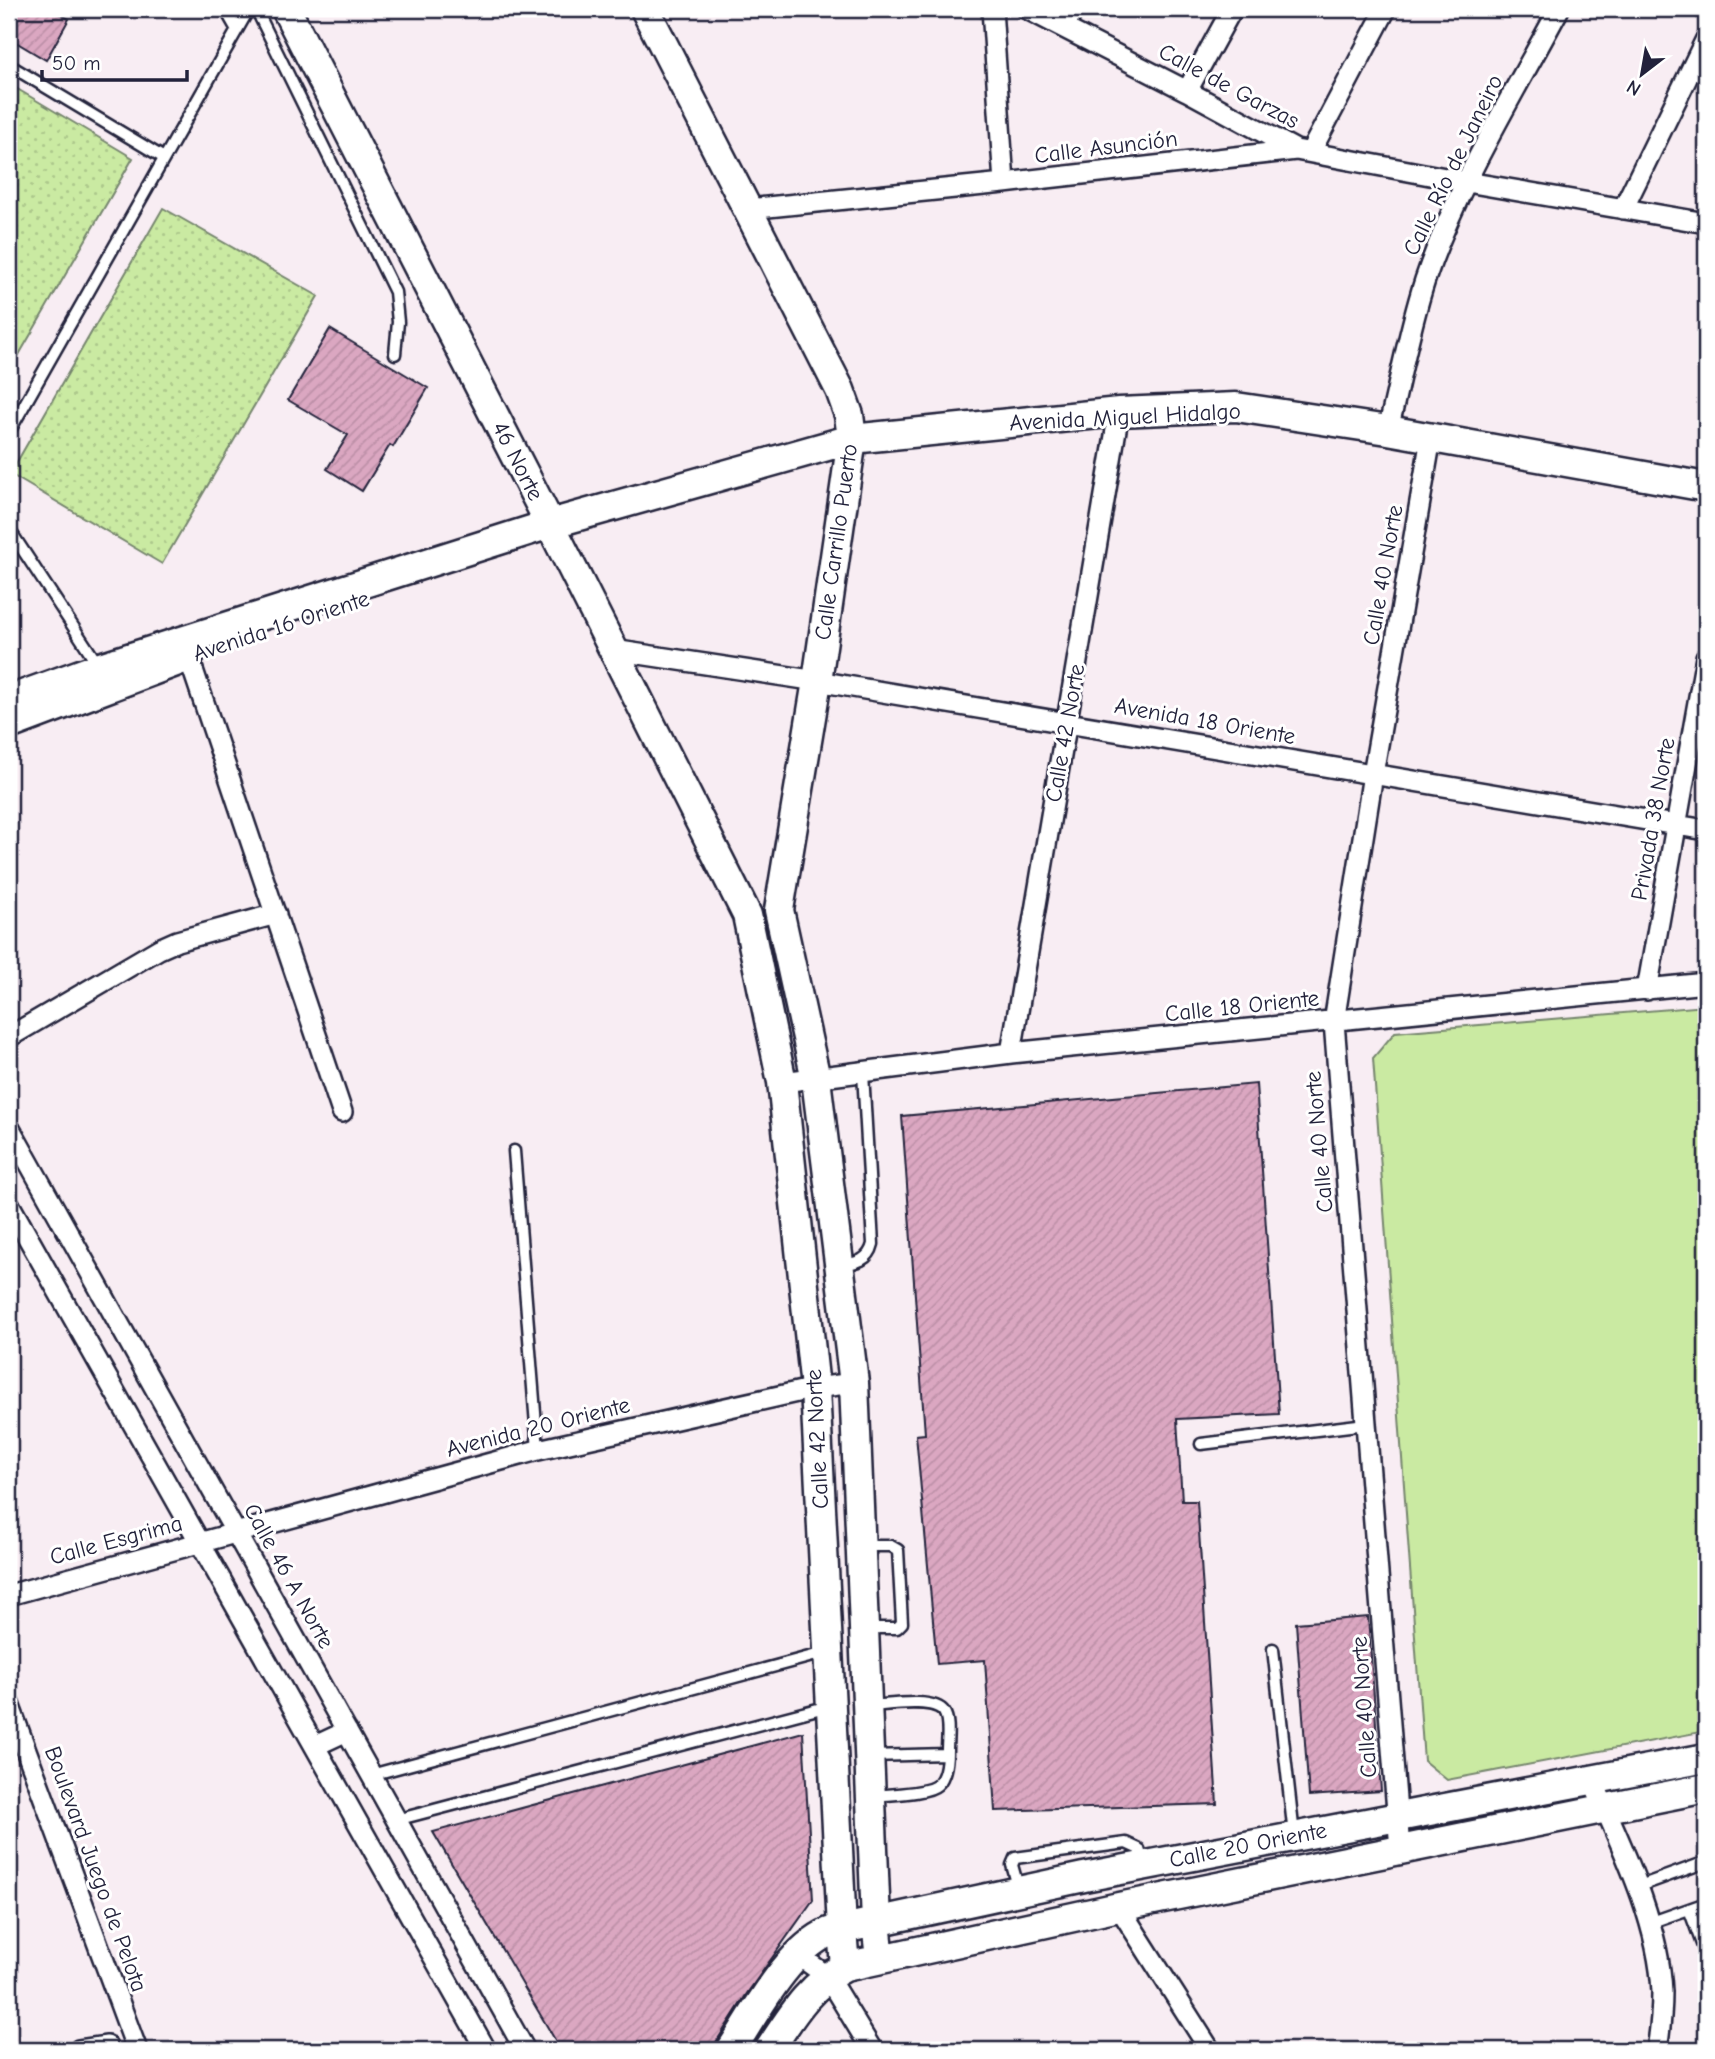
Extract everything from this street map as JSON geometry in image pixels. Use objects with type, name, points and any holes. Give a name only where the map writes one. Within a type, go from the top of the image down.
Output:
[{"type":"main road","name":"46 Norte","points":[[286,9],[747,915]]},
{"type":"main road","name":"Calle Carrillo Puerto","points":[[645,9],[840,390],[849,415],[852,439],[817,681],[779,910]]},
{"type":"main road","name":"Avenida Miguel Hidalgo","points":[[553,530],[852,439],[1119,412],[1236,407],[1388,430],[1706,486]]},
{"type":"main road","name":"Avenida 16 Oriente","points":[[9,700],[100,667],[186,648],[553,530]]},
{"type":"main road","name":"Avenida 16 Oriente","points":[[9,725],[186,648]]},
{"type":"main road","points":[[747,915],[779,910]]},
{"type":"main road","name":"Calle 42 Norte","points":[[779,910],[816,1079],[854,1383],[876,1922],[880,1959]]},
{"type":"main road","name":"Calle 42 Norte","points":[[747,915],[782,1082],[815,1388],[842,1928],[836,1971]]},
{"type":"main road","name":"Calle 20 Oriente","points":[[731,2050],[776,1982],[798,1955],[817,1937],[842,1928],[1144,1865],[1706,1758]]},
{"type":"main road","name":"Calle 20 Oriente","points":[[836,1971],[1119,1907],[1706,1788]]},
{"type":"main road","points":[[769,2050],[803,1999],[836,1971]]},
{"type":"street","points":[[992,9],[1004,183]]},
{"type":"street","name":"Calle de Garzas","points":[[1027,9],[1304,150]]},
{"type":"street","points":[[1064,28],[1074,9]]},
{"type":"street","points":[[1187,91],[1233,9]]},
{"type":"street","points":[[1304,150],[1386,9]]},
{"type":"street","name":"Calle Río de Janeiro","points":[[1388,430],[1425,281],[1467,182],[1559,9]]},
{"type":"street","points":[[1623,209],[1706,39]]},
{"type":"street","name":"Calle Asunción","points":[[748,209],[1304,150],[1467,182],[1706,223]]},
{"type":"street","name":"Calle 42 Norte","points":[[1011,1053],[1119,412]]},
{"type":"street","name":"Calle 40 Norte","points":[[1400,1849],[1334,1022],[1373,774],[1431,438]]},
{"type":"street","points":[[186,648],[342,1112]]},
{"type":"street","name":"Avenida 18 Oriente","points":[[612,650],[1067,722],[1706,830]]},
{"type":"street","name":"Privada 38 Norte","points":[[1647,990],[1706,657]]},
{"type":"street","points":[[9,1037],[159,949],[276,914]]},
{"type":"street","name":"Calle 18 Oriente","points":[[782,1082],[1011,1053],[1706,983]]},
{"type":"street","name":"Calle 46 A Norte","points":[[9,1127],[525,2050]]},
{"type":"street","points":[[9,1204],[486,2050]]},
{"type":"street","name":"Avenida 20 Oriente","points":[[236,1532],[538,1450],[815,1388],[854,1383]]},
{"type":"street","name":"Calle Esgrima","points":[[9,1595],[236,1532]]},
{"type":"street","name":"Boulevard Juego de Pelota","points":[[9,1704],[15,1742],[137,2050]]},
{"type":"street","points":[[315,1746],[347,1731]]},
{"type":"street","points":[[1592,1779],[1649,1923],[1662,1990],[1657,2050]]},
{"type":"street","points":[[1119,1907],[1210,2050]]},
{"type":"street","points":[[798,1955],[836,1971],[872,2050]]},
{"type":"street","points":[[459,2002],[489,1987]]},
{"type":"street","points":[[79,2050],[107,2046]]},
{"type":"lane","points":[[225,9],[237,30]]},
{"type":"lane","points":[[9,432],[248,9]]},
{"type":"lane","points":[[256,9],[395,292],[398,322],[395,354]]},
{"type":"lane","points":[[9,65],[164,158]]},
{"type":"lane","points":[[9,529],[100,667]]},
{"type":"lane","points":[[840,1265],[866,1259],[873,1244],[863,1073]]},
{"type":"lane","points":[[514,1151],[538,1450]]},
{"type":"lane","points":[[1201,1444],[1366,1424]]},
{"type":"lane","points":[[861,1546],[891,1546],[898,1550],[902,1623],[897,1628],[864,1628]]},
{"type":"lane","points":[[1273,1649],[1294,1836]]},
{"type":"lane","points":[[371,1775],[828,1652]]},
{"type":"lane","points":[[867,1706],[925,1703],[936,1706],[947,1721],[947,1754],[944,1775],[939,1784],[930,1789],[871,1796]]},
{"type":"lane","points":[[396,1820],[831,1705]]},
{"type":"lane","points":[[869,1756],[947,1754]]},
{"type":"lane","points":[[1637,1887],[1706,1862]]},
{"type":"lane","points":[[1649,1923],[1706,1903]]},
{"type":"lane","points":[[1689,1909],[1706,1955]]},
{"type":"green space","points":[[9,84],[133,158],[9,372]]},
{"type":"green space","points":[[163,208],[318,296],[162,564],[10,474]]},
{"type":"green space","points":[[1706,1006],[1706,1731],[1447,1780],[1424,1761],[1373,1058],[1395,1032]]},
{"type":"building","points":[[9,9],[51,9],[69,19],[46,60],[9,38]]},
{"type":"building","points":[[330,329],[428,388],[393,447],[390,445],[362,491],[327,469],[348,435],[288,400]]},
{"type":"building","points":[[1256,1084],[1279,1414],[1177,1419],[1182,1501],[1197,1501],[1217,1804],[995,1811],[985,1660],[937,1664],[916,1435],[925,1434],[902,1116]]},
{"type":"building","points":[[1368,1617],[1381,1791],[1309,1796],[1296,1623]]},
{"type":"building","points":[[803,1732],[813,1900],[711,2050],[561,2050],[433,1832]]}]
